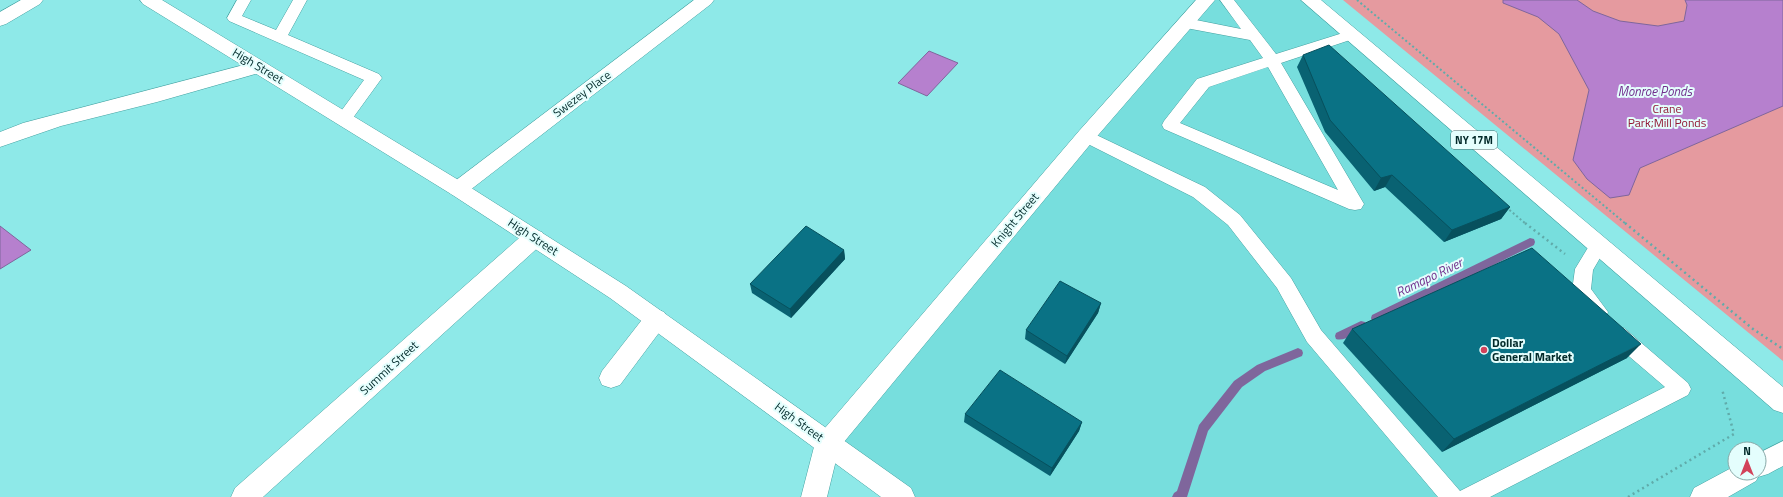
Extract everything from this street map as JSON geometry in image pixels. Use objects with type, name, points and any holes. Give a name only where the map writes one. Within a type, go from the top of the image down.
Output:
[{"type":"street","points":[[0,20],[34,0]]},
{"type":"street","name":"High Street","points":[[149,0],[344,118],[618,292],[902,497]]},
{"type":"street","name":"Swezey Place","points":[[458,189],[705,0]]},
{"type":"street","name":"Knight Street","points":[[828,443],[1086,136],[1206,0]]},
{"type":"street","name":"NY 17M","points":[[1310,0],[1783,402]]},
{"type":"street","points":[[0,140],[21,130],[60,118],[158,95],[259,67]]},
{"type":"street","name":"Summit Street","points":[[244,497],[534,238]]},
{"type":"street","points":[[611,378],[656,319]]},
{"type":"street","points":[[814,497],[828,443]]},
{"type":"street","points":[[1767,462],[1783,453]]},
{"type":"street","points":[[1703,497],[1732,481]]},
{"type":"lane","points":[[244,0],[234,18],[374,78],[344,118]]},
{"type":"lane","points":[[279,36],[300,0]]},
{"type":"lane","points":[[1227,0],[1272,60],[1355,204],[1170,125],[1203,83],[1272,60],[1351,35]]},
{"type":"lane","points":[[1186,23],[1256,37]]},
{"type":"lane","points":[[1086,136],[1199,192],[1234,220],[1284,283],[1314,336],[1452,497]]},
{"type":"lane","points":[[1468,497],[1682,389],[1615,332],[1581,291],[1584,269],[1598,246]]},
{"type":"path","points":[[1357,0],[1753,329],[1783,349]]},
{"type":"path","points":[[1501,203],[1552,245],[1586,268]]},
{"type":"path","points":[[1628,497],[1734,434],[1721,383]]},
{"type":"shaded area","points":[[1206,0],[1310,0],[1783,402],[1783,497],[902,497],[828,443]]},
{"type":"green space","name":"Crane Park;Mill Ponds","points":[[1343,0],[1783,0],[1783,361]]},
{"type":"water","name":"Monroe Ponds","points":[[1503,0],[1577,0],[1593,11],[1620,21],[1658,26],[1684,21],[1687,5],[1685,0],[1783,0],[1783,106],[1640,168],[1629,195],[1610,198],[1587,179],[1573,160],[1589,90],[1559,34],[1538,17],[1503,3]]},
{"type":"water","points":[[929,51],[958,63],[927,96],[898,83]]},
{"type":"water","points":[[0,226],[31,250],[0,269]]},
{"type":"building","points":[[1329,45],[1510,207],[1452,230],[1392,175],[1381,178],[1330,120],[1303,55]]},
{"type":"building","points":[[806,226],[844,250],[790,309],[750,284]]},
{"type":"building","name":"Dollar General Market","points":[[1532,248],[1641,344],[1454,439],[1352,329]]},
{"type":"building","points":[[1060,281],[1101,303],[1067,356],[1026,330]]},
{"type":"building","points":[[1000,370],[1082,422],[1052,468],[965,414]]},
{"type":"waterway","name":"Ramapo River","points":[[1376,318],[1530,242]]},
{"type":"waterway","name":"Ramapo River","points":[[1340,336],[1361,325]]},
{"type":"waterway","name":"Ramapo River","points":[[1178,497],[1182,495],[1203,429],[1238,384],[1261,368],[1298,353]]},
{"type":"place","name":"Dollar General Market","points":[[1484,350]]}]
